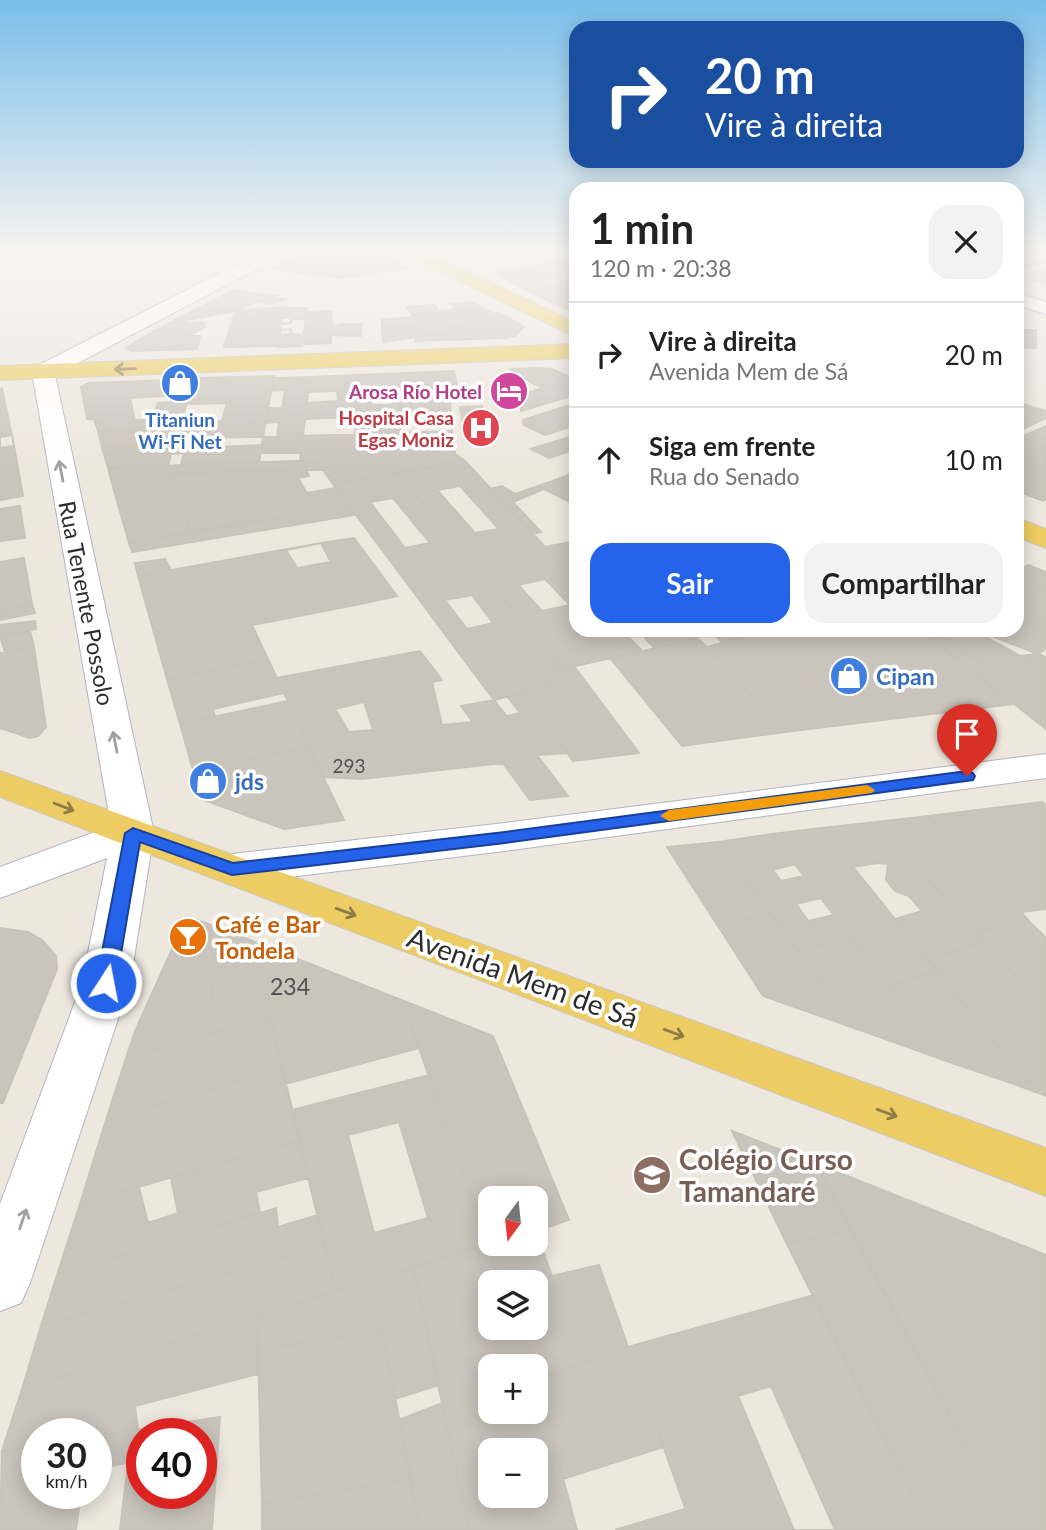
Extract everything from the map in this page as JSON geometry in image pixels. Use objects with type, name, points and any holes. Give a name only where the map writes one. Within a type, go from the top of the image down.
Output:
[{"type":"main road","points":[[0,373],[569,351]]},
{"type":"main road","points":[[511,354],[545,355],[569,360]]},
{"type":"main road","points":[[1024,530],[1046,539]]},
{"type":"main road","name":"Avenida Mem de Sá","points":[[0,783],[1046,1172]]},
{"type":"street","points":[[43,372],[133,325]]},
{"type":"street","name":"Rua Tenente Possolo","points":[[43,372],[133,833]]},
{"type":"street","points":[[232,869],[505,837],[1046,766]]},
{"type":"street","points":[[0,883],[133,833]]},
{"type":"street","points":[[0,1283],[106,983],[133,833]]},
{"type":"building","points":[[165,325],[205,325],[188,336],[200,336],[197,349],[131,351],[125,348]]},
{"type":"building","points":[[231,325],[281,325],[278,346],[224,347]]},
{"type":"building","points":[[281,325],[305,325],[302,346],[278,347],[280,335],[291,334],[291,329],[281,330]]},
{"type":"building","points":[[281,325],[305,325],[304,335],[291,334],[291,329],[281,330]]},
{"type":"building","points":[[305,325],[332,325],[331,343],[303,344]]},
{"type":"building","points":[[362,325],[361,336],[331,335],[331,326]]},
{"type":"building","points":[[415,325],[462,325],[448,327],[452,333],[421,336]]},
{"type":"building","points":[[415,325],[421,336],[452,333],[448,327],[462,325],[466,325],[470,331],[505,329],[502,325],[524,327],[515,336],[504,338],[415,341],[416,337],[383,342],[382,327]]},
{"type":"building","points":[[466,325],[503,325],[505,329],[470,331]]},
{"type":"building","points":[[511,369],[552,369],[569,377],[569,397],[521,411],[517,396],[543,388],[512,373]]},
{"type":"building","points":[[454,371],[457,386],[308,392],[310,377]]},
{"type":"building","points":[[274,376],[263,437],[176,438],[181,423],[222,421],[227,403],[187,404],[195,378]]},
{"type":"building","points":[[310,377],[301,453],[261,453],[263,437],[277,437],[279,422],[266,423],[269,408],[282,408],[285,390],[271,391],[274,378]]},
{"type":"building","points":[[195,378],[182,418],[151,420],[158,403],[171,402],[173,396],[161,396],[168,380]]},
{"type":"building","points":[[168,380],[161,396],[130,398],[135,420],[151,420],[147,429],[98,431],[94,419],[87,419],[81,387],[89,383]]},
{"type":"building","points":[[457,386],[458,392],[448,392],[451,413],[305,419],[307,403],[338,401],[337,391]]},
{"type":"building","points":[[2,388],[14,446],[0,448],[0,389]]},
{"type":"building","points":[[391,389],[392,405],[372,405],[372,390]]},
{"type":"building","points":[[516,390],[520,407],[505,407],[501,391]]},
{"type":"building","points":[[1024,404],[1046,411],[1046,418],[1024,429]]},
{"type":"building","points":[[569,405],[569,427],[545,435],[524,425],[523,420]]},
{"type":"building","points":[[482,406],[485,424],[463,425],[460,407]]},
{"type":"building","points":[[400,425],[400,432],[355,434],[356,427]]},
{"type":"building","points":[[1046,426],[1046,499],[1043,501],[1024,494],[1024,436]]},
{"type":"building","points":[[179,428],[174,444],[108,447],[102,447],[98,431]]},
{"type":"building","points":[[452,431],[455,454],[465,461],[333,484],[316,460],[300,460],[303,436]]},
{"type":"building","points":[[12,435],[14,446],[0,448],[0,437]]},
{"type":"building","points":[[569,437],[569,451],[549,458],[531,449]]},
{"type":"building","points":[[205,438],[223,438],[221,447],[262,445],[259,462],[198,464]]},
{"type":"building","points":[[204,443],[198,464],[181,465],[184,453],[171,454],[168,466],[108,468],[102,447]]},
{"type":"building","points":[[14,446],[23,496],[0,500],[0,448]]},
{"type":"building","points":[[316,460],[323,470],[306,470],[309,476],[298,478],[295,473],[278,470],[110,476],[108,468]]},
{"type":"building","points":[[465,461],[569,572],[569,637],[629,637],[642,651],[563,669],[397,473]]},
{"type":"building","points":[[278,470],[295,473],[315,507],[304,514],[264,520],[239,471]]},
{"type":"building","points":[[239,471],[264,520],[191,532],[169,474]]},
{"type":"building","points":[[397,473],[563,669],[541,674],[552,685],[494,700],[333,484]]},
{"type":"building","points":[[169,474],[191,532],[129,543],[110,476]]},
{"type":"building","points":[[569,475],[569,502],[538,486]]},
{"type":"building","points":[[460,486],[499,529],[475,533],[437,490]]},
{"type":"building","points":[[502,486],[515,494],[501,499],[491,489]]},
{"type":"building","points":[[538,486],[544,489],[513,502],[541,532],[533,534],[501,499]]},
{"type":"building","points":[[335,488],[354,515],[132,552],[129,543],[304,514],[315,507],[307,493]]},
{"type":"building","points":[[393,498],[430,543],[405,548],[370,502]]},
{"type":"building","points":[[20,506],[25,538],[0,541],[0,509]]},
{"type":"building","points":[[354,538],[397,596],[355,605],[321,543]]},
{"type":"building","points":[[569,542],[569,573],[545,547]]},
{"type":"building","points":[[321,543],[355,605],[252,625],[268,659],[167,679],[138,576]]},
{"type":"building","points":[[321,543],[331,562],[297,568],[286,550]]},
{"type":"building","points":[[24,558],[32,604],[0,610],[0,562]]},
{"type":"building","points":[[165,559],[171,570],[138,576],[135,563]]},
{"type":"building","points":[[1028,565],[1046,572],[1046,586],[1024,600],[1024,567]]},
{"type":"building","points":[[545,579],[569,605],[542,611],[518,585]]},
{"type":"building","points":[[1046,586],[1046,621],[1024,636],[1024,600]]},
{"type":"building","points":[[472,595],[493,623],[467,629],[445,600]]},
{"type":"building","points":[[32,604],[35,613],[0,620],[0,610]]},
{"type":"building","points":[[35,621],[36,629],[0,636],[0,625]]},
{"type":"building","points":[[1046,621],[1046,648],[1038,654],[1012,644]]},
{"type":"building","points":[[30,631],[34,647],[5,652],[0,636]]},
{"type":"building","points":[[644,637],[698,639],[654,648]]},
{"type":"building","points":[[716,637],[745,637],[723,643]]},
{"type":"building","points":[[745,637],[929,637],[1013,704],[785,732],[707,647]]},
{"type":"building","points":[[929,637],[942,637],[1046,707],[1046,729]]},
{"type":"building","points":[[942,637],[986,637],[1046,670],[1046,707]]},
{"type":"building","points":[[995,637],[1022,637],[1012,644]]},
{"type":"building","points":[[698,639],[785,732],[682,746],[610,658]]},
{"type":"building","points":[[34,647],[46,727],[38,736],[30,738],[0,728],[0,653]]},
{"type":"building","points":[[420,651],[442,680],[432,682],[442,725],[472,722],[503,763],[362,779],[324,777],[277,678]]},
{"type":"building","points":[[1038,654],[1046,657],[1046,670],[1021,656]]},
{"type":"building","points":[[268,659],[284,693],[213,709],[215,716],[180,724],[167,679]]},
{"type":"building","points":[[574,666],[639,753],[573,761],[523,692],[552,685],[541,674]]},
{"type":"building","points":[[523,692],[568,753],[537,755],[507,716],[520,713],[507,696]]},
{"type":"building","points":[[494,700],[568,796],[530,800],[461,706]]},
{"type":"building","points":[[288,701],[309,747],[193,770],[180,724]]},
{"type":"building","points":[[364,702],[373,730],[349,732],[335,709]]},
{"type":"building","points":[[309,747],[344,820],[284,829],[201,799],[193,770]]},
{"type":"building","points":[[1042,802],[1046,805],[1046,909],[1021,912],[928,816]]},
{"type":"building","points":[[928,816],[1030,922],[975,931],[876,822]]},
{"type":"building","points":[[876,822],[985,942],[928,959],[895,919],[922,911],[909,896],[895,891],[886,880],[888,864],[853,867],[821,828]]},
{"type":"building","points":[[821,828],[937,971],[888,986],[772,834]]},
{"type":"building","points":[[772,834],[795,864],[773,870],[781,881],[803,876],[821,898],[796,904],[825,944],[798,951],[718,842]]},
{"type":"building","points":[[718,842],[771,913],[718,926],[667,847]]},
{"type":"building","points":[[771,913],[854,1028],[763,996],[718,926]]},
{"type":"building","points":[[833,915],[946,1061],[854,1028],[798,951],[825,944],[808,921]]},
{"type":"building","points":[[194,919],[217,927],[211,1006],[135,1031],[182,927]]},
{"type":"building","points":[[1030,922],[1046,938],[1046,1010],[975,931]]},
{"type":"building","points":[[217,927],[404,1001],[419,1048],[285,1084],[270,1016],[209,1034]]},
{"type":"building","points":[[0,928],[28,932],[42,940],[56,956],[57,969],[3,1103],[0,1103]]},
{"type":"building","points":[[985,942],[1046,1010],[1046,1077],[1027,1082],[928,959]]},
{"type":"building","points":[[937,971],[1027,1082],[1014,1084],[946,1061],[888,986]]},
{"type":"building","points":[[404,1001],[493,1036],[569,1220],[548,1227],[548,1186],[478,1186],[478,1219]]},
{"type":"building","points":[[211,1006],[209,1034],[126,1058],[135,1031]]},
{"type":"building","points":[[270,1016],[282,1068],[106,1120],[126,1058]]},
{"type":"building","points":[[419,1048],[478,1219],[478,1248],[336,1291],[285,1084]]},
{"type":"building","points":[[419,1048],[429,1075],[292,1110],[285,1084]]},
{"type":"building","points":[[282,1068],[300,1140],[80,1204],[106,1120]]},
{"type":"building","points":[[1046,1077],[1046,1096],[1014,1084],[1027,1082]]},
{"type":"building","points":[[399,1122],[428,1218],[374,1233],[348,1135]]},
{"type":"building","points":[[732,1131],[817,1164],[850,1230],[787,1244]]},
{"type":"building","points":[[300,1140],[308,1178],[256,1192],[260,1213],[57,1275],[80,1204],[139,1187],[148,1223],[178,1213],[171,1178]]},
{"type":"building","points":[[817,1164],[1016,1243],[1046,1291],[1046,1530],[1011,1530]]},
{"type":"building","points":[[276,1208],[278,1227],[318,1215],[325,1246],[41,1326],[57,1275]]},
{"type":"building","points":[[850,1230],[1011,1530],[930,1530],[787,1244]]},
{"type":"building","points":[[1016,1243],[1046,1255],[1046,1291]]},
{"type":"building","points":[[325,1246],[336,1291],[22,1389],[41,1326]]},
{"type":"building","points":[[478,1248],[478,1256],[491,1256],[496,1270],[478,1270],[478,1340],[521,1340],[526,1354],[478,1354],[478,1424],[548,1423],[577,1530],[469,1530],[413,1267]]},
{"type":"building","points":[[491,1256],[545,1256],[552,1276],[599,1265],[628,1347],[548,1376],[548,1354],[526,1354],[521,1340],[548,1340],[548,1270],[496,1270]]},
{"type":"building","points":[[413,1267],[439,1385],[395,1399],[382,1330],[258,1350],[256,1316]]},
{"type":"building","points":[[814,1295],[930,1530],[693,1530],[628,1347]]},
{"type":"building","points":[[256,1316],[258,1374],[135,1406],[136,1418],[126,1418],[126,1432],[112,1434],[112,1418],[21,1418],[21,1448],[2,1451],[22,1389]]},
{"type":"building","points":[[382,1330],[411,1479],[262,1504],[258,1350]]},
{"type":"building","points":[[628,1347],[663,1447],[563,1479],[548,1424],[548,1376]]},
{"type":"building","points":[[771,1386],[835,1530],[794,1530],[738,1396]]},
{"type":"building","points":[[442,1403],[469,1530],[420,1530],[399,1420]]},
{"type":"building","points":[[220,1417],[217,1459],[217,1418],[213,1418]]},
{"type":"building","points":[[126,1431],[126,1463],[112,1466],[112,1434]]},
{"type":"building","points":[[21,1448],[21,1509],[79,1509],[76,1530],[0,1530],[2,1451]]},
{"type":"building","points":[[411,1479],[420,1530],[262,1530],[262,1504]]},
{"type":"building","points":[[126,1480],[126,1509],[213,1509],[212,1530],[120,1530]]},
{"type":"building","points":[[685,1509],[693,1530],[615,1530]]},
{"type":"tunnel","points":[[1024,339],[1046,339]]},
{"type":"slow traffic","points":[[669,816],[867,790]]},
{"type":"place","name":"Titaniun Wi-Fi Net","points":[[180,383]]},
{"type":"place","name":"Arosa Río Hotel","points":[[509,391]]},
{"type":"place","name":"Hospital Casa Egas Moniz","points":[[481,428]]},
{"type":"place","name":"Cipan","points":[[849,676]]},
{"type":"place","name":"jds","points":[[208,781]]},
{"type":"place","name":"Café e Bar Tondela","points":[[188,937]]},
{"type":"place","name":"Colégio Curso Tamandaré","points":[[652,1175]]},
{"type":"route","points":[[106,983],[133,833],[232,869],[505,837],[967,776]]}]
